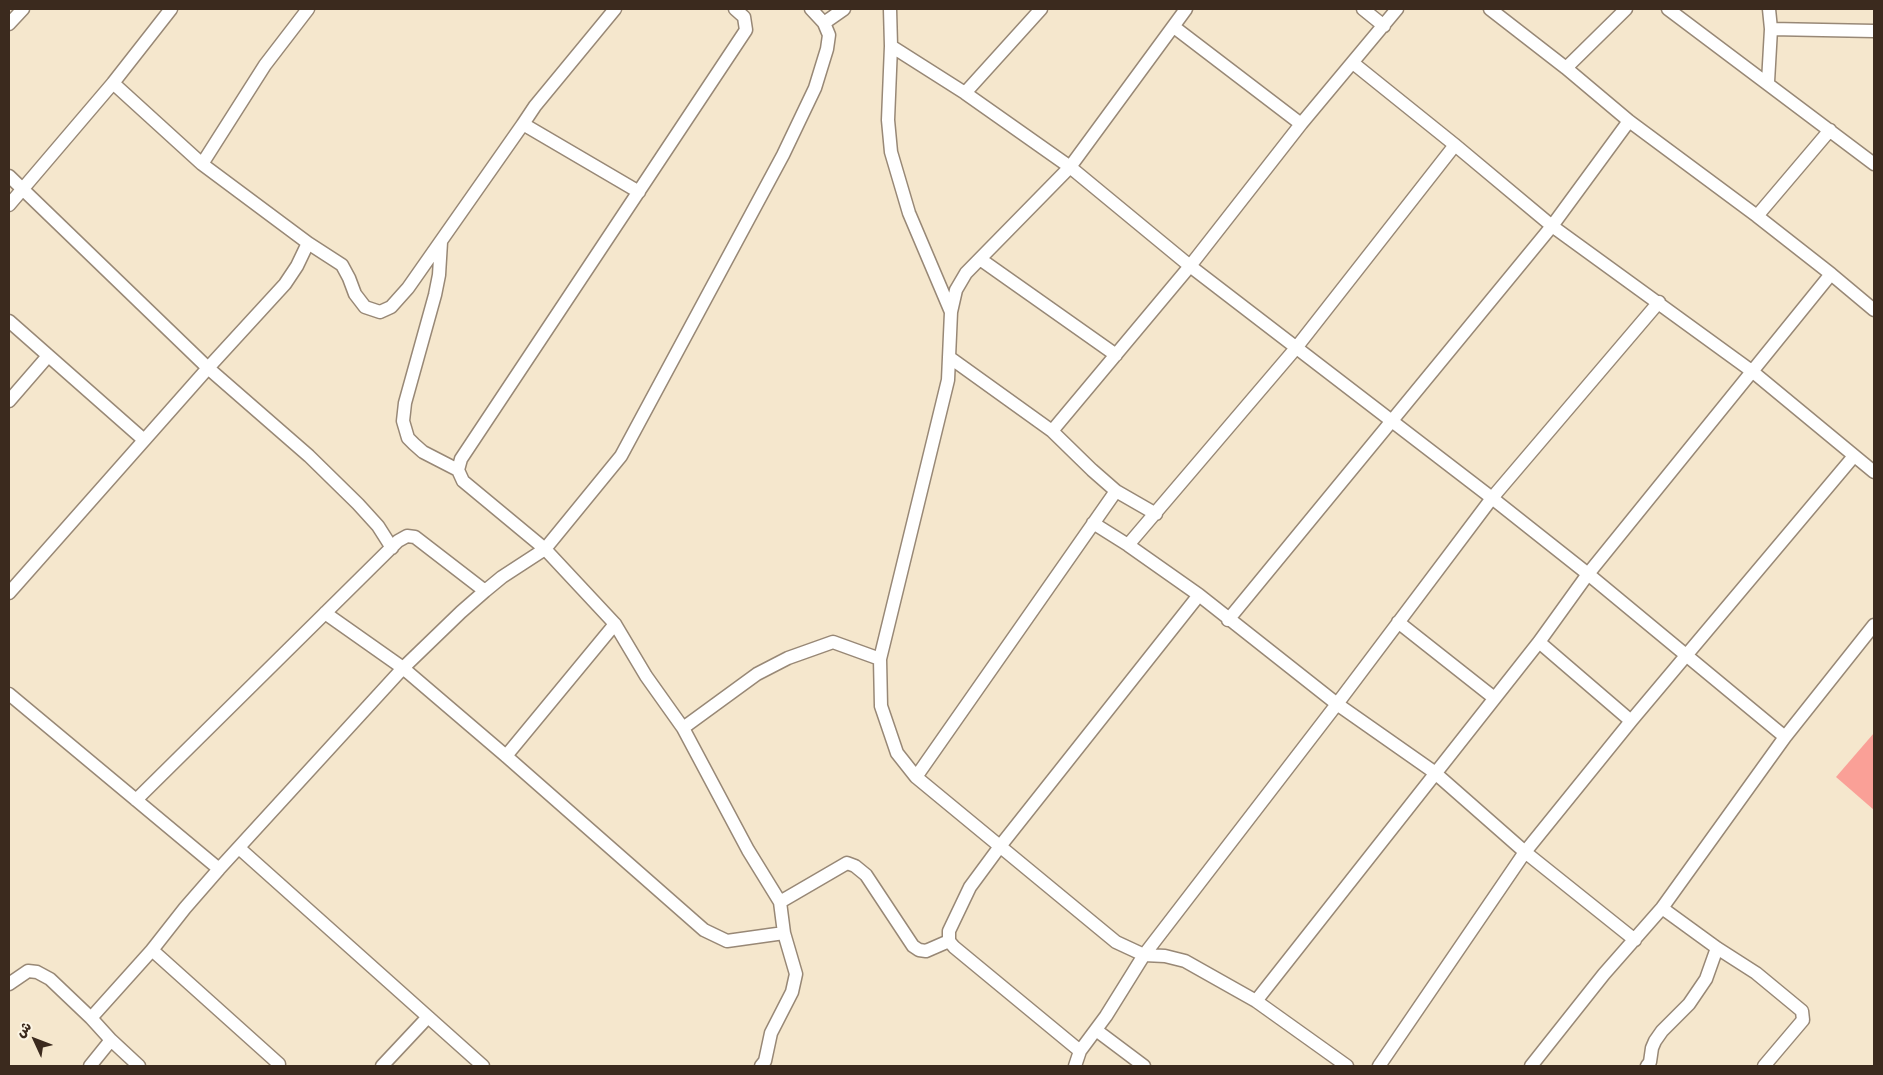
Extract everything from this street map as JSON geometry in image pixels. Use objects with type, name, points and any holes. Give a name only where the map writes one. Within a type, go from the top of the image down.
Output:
[{"type":"street","points":[[9,24],[23,9]]},
{"type":"street","points":[[9,205],[113,83],[171,9]]},
{"type":"street","points":[[202,164],[265,65],[308,9]]},
{"type":"street","points":[[113,83],[202,164],[308,243],[342,265],[350,278],[354,294],[365,307],[380,312],[391,307],[408,288],[536,106],[615,9]]},
{"type":"street","points":[[458,470],[461,459],[746,30],[744,17],[735,9]]},
{"type":"street","points":[[91,1018],[152,950],[219,869],[403,668],[460,612],[485,591],[502,577],[545,549],[621,456],[783,155],[815,88],[827,49],[829,35],[824,23],[810,9]]},
{"type":"street","points":[[824,23],[844,9]]},
{"type":"street","points":[[890,9],[891,46],[888,120],[891,152],[908,213],[951,312]]},
{"type":"street","points":[[965,92],[1041,9]]},
{"type":"street","points":[[1186,9],[1070,167],[966,273],[956,290],[951,312],[948,380],[880,659],[881,706],[897,753],[916,776],[1116,942],[1144,954],[1165,956],[1185,961],[1256,1001],[1347,1066]]},
{"type":"street","points":[[1362,9],[1384,26]]},
{"type":"street","points":[[1052,431],[1190,266],[1301,124],[1397,9]]},
{"type":"street","points":[[1490,9],[1566,68],[1629,121],[1832,274],[1874,310]]},
{"type":"street","points":[[1566,68],[1626,9]]},
{"type":"street","points":[[1668,9],[1768,82],[1874,164]]},
{"type":"street","points":[[1768,82],[1771,29],[1769,9]]},
{"type":"street","points":[[1174,27],[1301,124]]},
{"type":"street","points":[[1771,29],[1874,31]]},
{"type":"street","points":[[891,46],[965,92],[1070,167],[1190,266],[1588,574],[1785,737]]},
{"type":"street","points":[[1353,63],[1552,226],[1753,372],[1874,472]]},
{"type":"street","points":[[1228,620],[1393,422],[1552,226],[1629,121]]},
{"type":"street","points":[[523,124],[639,192]]},
{"type":"street","points":[[1757,216],[1830,130]]},
{"type":"street","points":[[1128,545],[1296,348],[1455,145]]},
{"type":"street","points":[[9,176],[208,368],[309,456],[378,526],[392,548]]},
{"type":"street","points":[[441,242],[439,275],[435,295],[405,403],[403,421],[408,438],[423,452],[458,470],[463,481],[545,549],[615,624],[646,676],[683,728],[748,850],[780,902],[784,933],[796,974],[792,992],[772,1033],[766,1064]]},
{"type":"street","points":[[9,593],[285,284],[297,266],[308,243]]},
{"type":"street","points":[[980,259],[1116,355]]},
{"type":"street","points":[[1256,1001],[1538,642],[1588,574],[1832,274]]},
{"type":"street","points":[[1075,1066],[1080,1051],[1096,1030],[1144,954],[1337,704],[1492,498],[1659,302]]},
{"type":"street","points":[[9,320],[144,440]]},
{"type":"street","points":[[9,401],[48,356]]},
{"type":"street","points":[[949,357],[1052,431],[1116,491],[1156,514]]},
{"type":"street","points":[[1379,1066],[1525,852],[1631,721],[1854,456]]},
{"type":"street","points":[[916,776],[1116,491]]},
{"type":"street","points":[[1093,523],[1199,595],[1228,620],[1337,704],[1434,772],[1525,852],[1635,940]]},
{"type":"street","points":[[136,800],[398,541],[407,536],[415,537],[485,591]]},
{"type":"street","points":[[1080,1051],[954,947],[949,940],[949,931],[970,887],[1001,845],[1199,595]]},
{"type":"street","points":[[325,613],[403,668],[704,930],[727,941],[784,933]]},
{"type":"street","points":[[1398,622],[1493,698]]},
{"type":"street","points":[[506,756],[615,624]]},
{"type":"street","points":[[1531,1066],[1604,974],[1662,908],[1785,737],[1874,625]]},
{"type":"street","points":[[683,728],[757,674],[788,658],[833,642],[880,659]]},
{"type":"street","points":[[1538,642],[1631,721]]},
{"type":"street","points":[[9,694],[219,869]]},
{"type":"street","points":[[239,848],[427,1018],[483,1066]]},
{"type":"street","points":[[780,902],[847,863],[855,866],[866,875],[913,946],[919,950],[926,950],[949,940]]},
{"type":"street","points":[[1662,908],[1717,948],[1756,973],[1802,1011],[1803,1020],[1764,1066]]},
{"type":"street","points":[[1647,1066],[1650,1062],[1655,1041],[1662,1031],[1689,1004],[1706,979],[1717,948]]},
{"type":"street","points":[[152,950],[279,1066]]},
{"type":"street","points":[[9,984],[28,971],[37,972],[50,979],[139,1066]]},
{"type":"street","points":[[382,1066],[427,1018]]},
{"type":"street","points":[[1096,1030],[1144,1066]]},
{"type":"street","points":[[90,1066],[111,1040]]},
{"type":"building","points":[[1874,733],[1874,810],[1836,777]]}]
